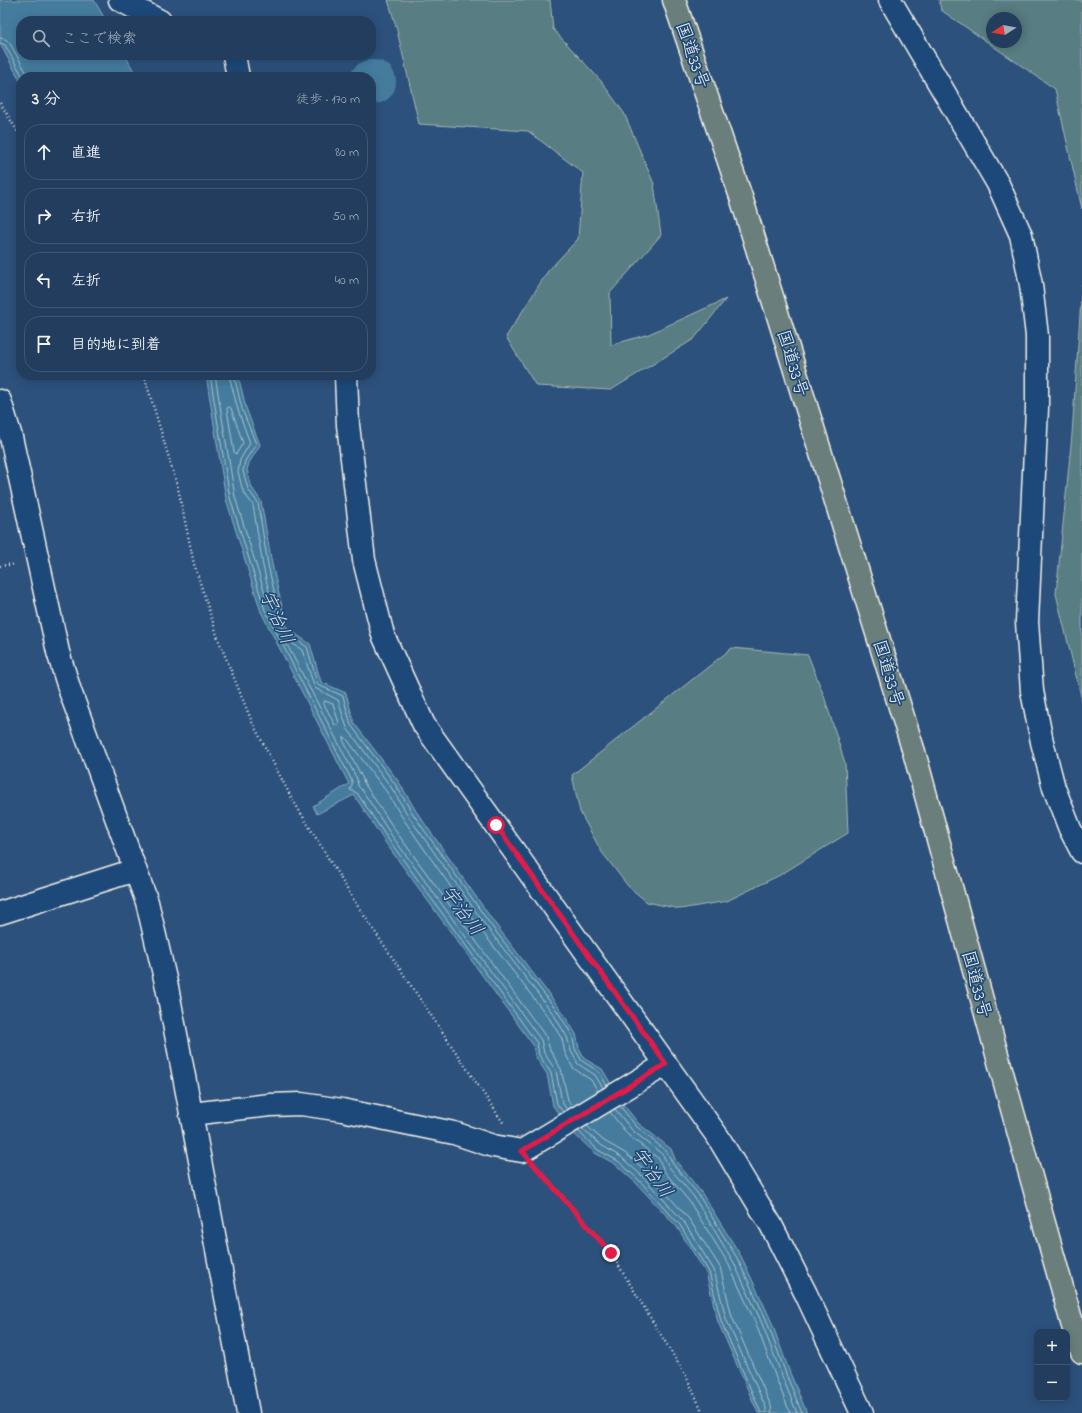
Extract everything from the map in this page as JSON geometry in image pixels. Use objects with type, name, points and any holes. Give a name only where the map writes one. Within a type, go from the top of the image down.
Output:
[{"type":"highway","name":"国道33号","points":[[674,0],[741,197],[914,752],[1012,1109],[1072,1323],[1082,1352]]},
{"type":"street","points":[[120,0],[150,16]]},
{"type":"street","points":[[890,0],[998,184],[1021,235],[1031,285],[1037,336],[1037,408],[1027,622],[1032,690],[1042,742],[1054,788],[1070,828],[1082,852]]},
{"type":"street","points":[[235,60],[237,72]]},
{"type":"street","points":[[346,380],[348,425],[364,560],[383,635],[424,725],[661,1067],[718,1137],[771,1225],[806,1294],[862,1413]]},
{"type":"street","points":[[0,402],[11,437],[58,652],[70,691],[147,902],[168,987],[248,1413]]},
{"type":"street","points":[[0,914],[135,870]]},
{"type":"street","points":[[191,1114],[270,1105],[302,1104],[342,1110],[454,1133],[493,1146],[526,1149],[661,1067]]},
{"type":"path","points":[[0,102],[16,129]]},
{"type":"path","points":[[146,380],[178,488],[194,564],[219,641],[252,722],[291,797],[355,902],[526,1149],[611,1253],[686,1376],[703,1413]]},
{"type":"green space","points":[[388,0],[550,0],[553,29],[601,81],[624,113],[654,184],[661,235],[610,293],[611,345],[649,334],[726,299],[694,339],[611,390],[536,386],[506,337],[548,271],[578,239],[583,173],[528,131],[419,124],[396,26]]},
{"type":"green space","points":[[939,0],[1082,0],[1082,209],[1055,89],[996,48],[1022,48],[1022,12],[986,12],[986,41],[941,10]]},
{"type":"green space","points":[[1082,284],[1082,700],[1056,594],[1072,435]]},
{"type":"green space","points":[[732,648],[808,655],[824,696],[845,763],[848,833],[780,875],[727,901],[680,909],[647,902],[628,886],[601,851],[580,812],[572,775]]},
{"type":"water","points":[[0,0],[94,0],[103,16],[16,16],[16,60],[128,60],[134,72],[16,73],[0,44]]},
{"type":"water","name":"宇治川","points":[[207,380],[239,380],[246,408],[260,445],[249,463],[247,470],[252,488],[261,501],[272,564],[287,628],[310,644],[321,682],[346,693],[354,723],[399,782],[416,811],[493,921],[561,1010],[576,1034],[579,1048],[585,1059],[602,1069],[623,1104],[638,1123],[671,1149],[676,1161],[701,1192],[741,1256],[770,1318],[790,1373],[807,1413],[758,1413],[718,1322],[706,1273],[677,1227],[636,1183],[615,1164],[595,1153],[572,1132],[553,1106],[547,1074],[535,1056],[533,1045],[385,842],[354,795],[317,814],[313,806],[349,784],[261,612],[226,499]]},
{"type":"route","points":[[496,825],[666,1064],[522,1151],[611,1253]]}]
